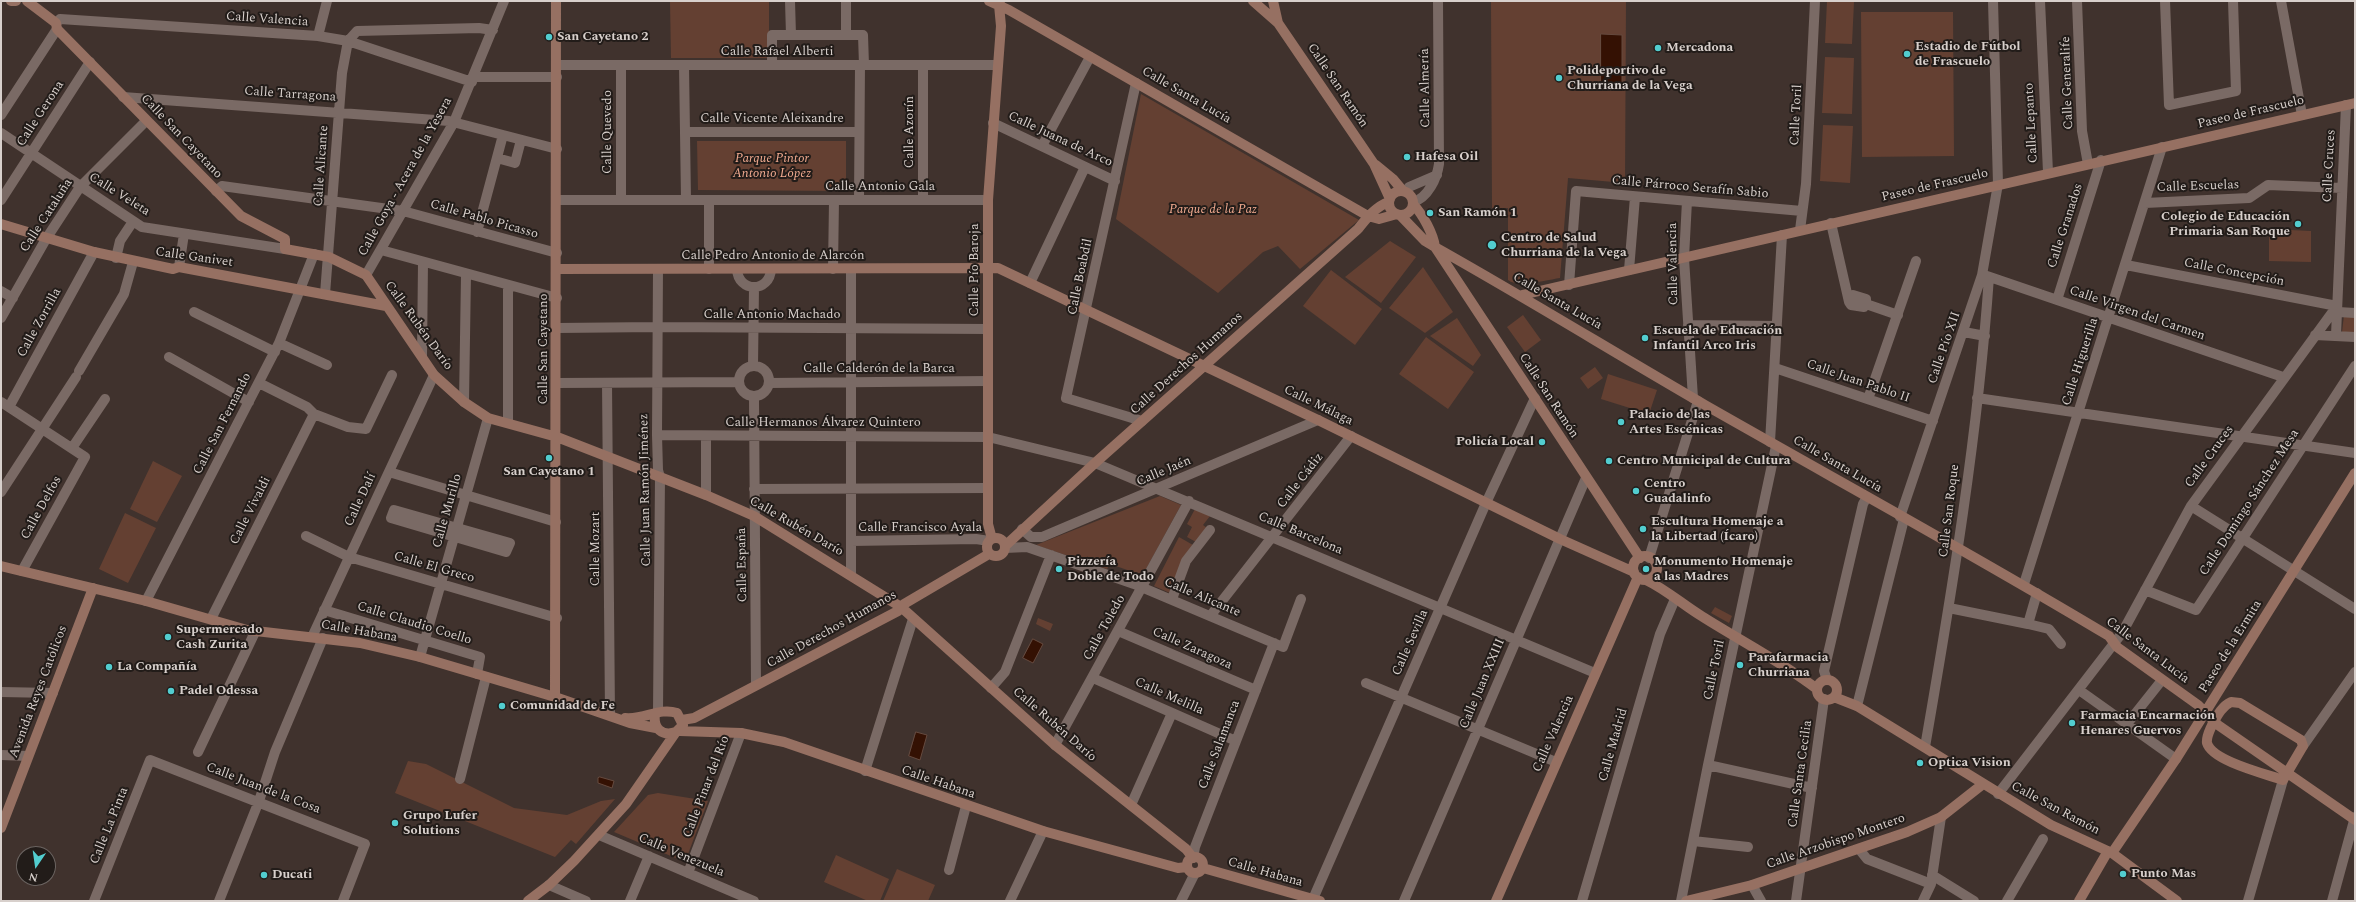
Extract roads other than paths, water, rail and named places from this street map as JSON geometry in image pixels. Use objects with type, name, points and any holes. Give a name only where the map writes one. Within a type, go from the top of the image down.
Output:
[{"type":"street","points":[[11,1],[16,1]]},
{"type":"street","name":"Calle San Cayetano","points":[[27,1],[57,26],[146,121],[216,191],[222,186],[403,211]]},
{"type":"street","points":[[318,36],[327,1]]},
{"type":"street","name":"Calle Goya - Acera de la Yesera","points":[[366,275],[454,122],[473,80],[504,1]]},
{"type":"street","name":"Calle San Cayetano","points":[[555,696],[557,618],[556,1]]},
{"type":"street","points":[[790,1],[791,35]]},
{"type":"street","points":[[846,1],[846,35]]},
{"type":"street","name":"Calle San Ramón","points":[[1253,1],[1278,23],[1374,164],[1389,201]]},
{"type":"street","name":"Calle San Ramón","points":[[1273,1],[1278,23]]},
{"type":"street","name":"Calle Almería","points":[[1413,203],[1420,200],[1437,175],[1439,158],[1438,1]]},
{"type":"street","name":"Calle Toril","points":[[1800,230],[1810,123],[1815,1]]},
{"type":"street","name":"Calle Pío XII","points":[[1857,706],[1902,518],[1933,421],[1964,332],[1986,276],[1998,184],[1993,1]]},
{"type":"street","name":"Calle Lepanto","points":[[2040,1],[2045,151],[2048,172]]},
{"type":"street","name":"Calle Generalife","points":[[2077,1],[2082,131],[2088,164]]},
{"type":"street","points":[[2165,1],[2169,106],[2236,91],[2233,1]]},
{"type":"street","points":[[2281,1],[2302,114]]},
{"type":"street","name":"Calle Santa Lucía","points":[[996,2],[1368,216]]},
{"type":"street","name":"Calle Pío Baroja","points":[[990,554],[986,546],[998,543],[988,524],[988,200],[1000,26],[996,2]]},
{"type":"street","name":"Calle Valencia","points":[[57,26],[60,19],[318,36],[348,40],[473,80],[557,77]]},
{"type":"street","points":[[1,115],[57,26]]},
{"type":"street","points":[[348,40],[357,30],[479,28],[493,30]]},
{"type":"street","points":[[772,65],[772,35],[863,35],[859,200]]},
{"type":"street","name":"Calle Alicante","points":[[325,294],[342,73],[348,40]]},
{"type":"street","points":[[1042,146],[1090,57]]},
{"type":"street","name":"Calle Gerona","points":[[1,200],[90,62]]},
{"type":"street","name":"Calle Rafael Alberti","points":[[557,65],[998,65]]},
{"type":"street","name":"Calle Quevedo","points":[[621,65],[621,200]]},
{"type":"street","points":[[684,65],[686,200]]},
{"type":"street","name":"Calle Azorín","points":[[923,65],[923,200]]},
{"type":"street","name":"Calle Boabdil","points":[[1136,83],[1087,310],[1066,398],[1142,421]]},
{"type":"street","name":"Calle Tarragona","points":[[123,97],[339,111],[454,122],[557,149]]},
{"type":"street","name":"Paseo de Frascuelo","points":[[1522,296],[2048,172],[2351,104]]},
{"type":"street","name":"Calle Cruces","points":[[1998,794],[2079,690],[2114,641],[2122,633],[2191,506],[2283,377],[2337,309],[2342,188],[2351,104]]},
{"type":"street","name":"Calle Cataluña","points":[[1,318],[46,239],[80,186],[146,121]]},
{"type":"street","name":"Calle Juana de Arco","points":[[994,123],[1115,181]]},
{"type":"street","name":"Calle Vicente Aleixandre","points":[[685,132],[860,132]]},
{"type":"street","name":"Calle Veleta","points":[[1,133],[142,227],[285,249]]},
{"type":"street","points":[[477,232],[503,135]]},
{"type":"street","points":[[497,158],[515,163],[521,140]]},
{"type":"street","name":"Calle Higuerilla","points":[[2024,584],[2126,265],[2162,147]]},
{"type":"street","name":"Calle Granados","points":[[2057,300],[2101,160]]},
{"type":"street","name":"Calle San Ramón","points":[[1374,164],[1405,191]]},
{"type":"street","points":[[1030,283],[1085,167]]},
{"type":"street","points":[[1405,191],[1409,187],[1437,175]]},
{"type":"street","name":"Calle Escuelas","points":[[2145,203],[2249,198],[2268,185],[2342,188]]},
{"type":"street","points":[[216,191],[241,216],[286,239],[285,249],[329,257],[366,275]]},
{"type":"street","points":[[1368,216],[1379,219],[1408,212],[1413,203],[1411,196],[1405,191],[1398,191],[1389,201],[1391,209],[1398,214]]},
{"type":"street","name":"Calle Párroco Serafín Sabio","points":[[1569,285],[1576,191],[1802,211]]},
{"type":"street","points":[[1629,270],[1635,197]]},
{"type":"street","name":"Calle Antonio Gala","points":[[557,200],[988,200]]},
{"type":"street","points":[[709,200],[709,269]]},
{"type":"street","points":[[833,269],[834,200]]},
{"type":"street","name":"Calle Derechos Humanos","points":[[682,720],[694,718],[898,611],[901,606],[990,554],[998,556],[1003,553],[998,543],[1010,543],[1022,529],[1095,463],[1358,229],[1368,216],[1389,201]]},
{"type":"street","name":"Calle Valencia","points":[[1644,558],[1696,399],[1688,325],[1684,258],[1687,201]]},
{"type":"street","name":"Calle San Ramón","points":[[1413,203],[1431,234],[1435,248],[1535,398],[1586,478],[1644,558]]},
{"type":"street","name":"Calle Pablo Picasso","points":[[403,211],[557,253]]},
{"type":"street","name":"Calle San Ramón","points":[[1398,214],[1425,241],[1435,248]]},
{"type":"street","points":[[1831,223],[1851,305],[1857,308],[1864,307],[1866,304],[1898,315]]},
{"type":"street","name":"Calle Ganivet","points":[[1,225],[46,239],[133,262],[173,269],[179,267],[299,288],[386,306]]},
{"type":"street","points":[[116,258],[120,241],[130,226]]},
{"type":"street","points":[[179,267],[184,234]]},
{"type":"street","name":"Calle Toril","points":[[1681,901],[1708,765],[1736,638],[1773,444],[1775,368],[1782,235]]},
{"type":"street","name":"Calle Santa Lucía","points":[[1435,248],[1522,296],[1902,518],[2024,584],[2109,636],[2117,647],[2206,713],[2214,721],[2285,776]]},
{"type":"street","points":[[381,250],[557,298]]},
{"type":"street","name":"Calle Zorrilla","points":[[5,404],[94,252]]},
{"type":"street","name":"Calle San Fernando","points":[[146,601],[277,348],[299,288],[314,254]]},
{"type":"street","points":[[1868,399],[1916,261]]},
{"type":"street","points":[[1,492],[78,374],[124,294],[133,262]]},
{"type":"street","points":[[422,356],[423,262]]},
{"type":"street","name":"Calle Concepción","points":[[2126,265],[2355,313]]},
{"type":"street","name":"Calle Málaga","points":[[989,268],[998,268],[1087,310],[1639,576]]},
{"type":"street","name":"Calle Pedro Antonio de Alarcón","points":[[557,269],[989,268]]},
{"type":"street","name":"Calle Juan Ramón Jiménez","points":[[657,713],[660,477],[658,470],[657,435],[658,269]]},
{"type":"street","points":[[737,269],[741,281],[746,286],[754,288],[762,286],[767,281],[771,269]]},
{"type":"street","points":[[851,269],[851,574]]},
{"type":"street","points":[[464,402],[466,274]]},
{"type":"street","name":"Calle Rubén Darío","points":[[366,275],[434,375],[464,402],[488,418],[557,437],[706,495],[754,516],[851,574],[901,606],[1055,745],[1186,848],[1194,866]]},
{"type":"street","name":"Calle Virgen del Carmen","points":[[1986,276],[2283,377]]},
{"type":"street","name":"Calle San Roque","points":[[1925,747],[1959,548],[1985,336],[1986,276]]},
{"type":"street","points":[[508,285],[508,423]]},
{"type":"street","points":[[753,366],[754,288]]},
{"type":"street","points":[[1,291],[13,298]]},
{"type":"street","points":[[2336,335],[2337,309]]},
{"type":"street","points":[[194,312],[277,348],[327,365]]},
{"type":"street","points":[[1688,325],[1777,326]]},
{"type":"street","name":"Calle Antonio Machado","points":[[557,328],[754,327],[988,329]]},
{"type":"street","points":[[1964,332],[1985,336]]},
{"type":"street","points":[[2315,335],[2355,336]]},
{"type":"street","points":[[170,357],[249,402]]},
{"type":"street","points":[[753,366],[758,367],[767,373],[769,383],[766,391],[754,397],[742,391],[738,382],[744,369],[753,366]]},
{"type":"street","name":"Calle Domingo Sánchez Mesa","points":[[2145,590],[2196,610],[2355,366]]},
{"type":"street","name":"Calle Juan Pablo II","points":[[1775,368],[1933,421]]},
{"type":"street","points":[[259,383],[307,407],[314,414],[348,427],[366,429],[392,375]]},
{"type":"street","name":"Calle Dalí","points":[[312,637],[434,375]]},
{"type":"street","name":"Calle Calderón de la Barca","points":[[769,383],[988,381]]},
{"type":"street","points":[[557,384],[738,382]]},
{"type":"street","name":"Calle Mozart","points":[[607,383],[614,716]]},
{"type":"street","name":"Calle España","points":[[754,397],[756,685]]},
{"type":"street","name":"Calle Sevilla","points":[[1317,900],[1401,698],[1486,503],[1535,398]]},
{"type":"street","points":[[1977,398],[2355,453]]},
{"type":"street","points":[[5,404],[72,448],[104,399]]},
{"type":"street","name":"Calle Vivaldi","points":[[211,619],[314,414]]},
{"type":"street","name":"Calle Murillo","points":[[420,657],[488,418]]},
{"type":"street","name":"Calle Jaén","points":[[1022,529],[1032,537],[1042,537],[1318,420]]},
{"type":"street","name":"Calle Hermanos Álvarez Quintero","points":[[657,435],[988,437]]},
{"type":"street","points":[[706,436],[706,495]]},
{"type":"street","name":"Calle Cádiz","points":[[1211,615],[1274,537],[1351,436]]},
{"type":"street","name":"Calle Barcelona","points":[[988,437],[1095,463],[1159,488],[1595,673]]},
{"type":"street","name":"Calle Delfos","points":[[22,571],[85,457],[72,448]]},
{"type":"street","points":[[389,472],[556,522]]},
{"type":"street","name":"Paseo de la Ermita","points":[[2079,901],[2110,852],[2176,759],[2206,713],[2355,473]]},
{"type":"street","name":"Calle Juan XXIII","points":[[1404,901],[1586,478]]},
{"type":"street","points":[[754,489],[988,488]]},
{"type":"street","points":[[1818,689],[1825,680],[1824,671],[1863,504],[1867,497]]},
{"type":"street","name":"Calle Toledo","points":[[1055,745],[1189,501]]},
{"type":"street","points":[[2191,506],[2355,609]]},
{"type":"street","points":[[394,510],[455,532],[391,518],[394,510]]},
{"type":"street","points":[[1172,600],[1186,561],[1210,530]]},
{"type":"street","name":"Calle El Greco","points":[[306,536],[349,557],[557,618]]},
{"type":"street","name":"Calle Francisco Ayala","points":[[851,541],[976,539],[998,543]]},
{"type":"street","name":"Calle Alicante","points":[[998,543],[1027,547],[1143,587],[1274,643]]},
{"type":"street","points":[[991,688],[1005,672],[1051,555]]},
{"type":"street","points":[[1664,589],[1656,572],[1656,565],[1644,558],[1634,564],[1639,576],[1664,589],[1676,599],[1736,638],[1794,672],[1818,689],[1819,695],[1832,695],[1833,682],[1794,672]]},
{"type":"street","name":"Calle Habana","points":[[1,566],[146,601],[256,630],[360,643],[420,657],[555,696],[630,723],[659,730]]},
{"type":"street","points":[[1639,576],[1651,578],[1656,572]]},
{"type":"street","name":"Calle Valencia","points":[[1496,901],[1595,673],[1639,576]]},
{"type":"street","name":"Avenida Reyes Católicos","points":[[2,824],[93,588]]},
{"type":"street","points":[[2028,624],[2037,593]]},
{"type":"street","points":[[1274,643],[1283,646],[1301,599]]},
{"type":"street","name":"Calle Madrid","points":[[1582,901],[1660,634],[1676,599]]},
{"type":"street","points":[[1949,608],[2049,629],[2061,644]]},
{"type":"street","name":"Calle Claudio Coello","points":[[324,610],[480,657],[481,675]]},
{"type":"street","points":[[865,771],[913,618]]},
{"type":"street","points":[[198,752],[256,630]]},
{"type":"street","name":"Calle Zaragoza","points":[[1118,631],[1256,690]]},
{"type":"street","points":[[219,901],[258,801],[274,752],[323,638]]},
{"type":"street","name":"Calle Salamanca","points":[[1180,901],[1194,866],[1195,847],[1274,643]]},
{"type":"street","points":[[2248,901],[2285,776],[2303,746],[2355,672]]},
{"type":"street","points":[[460,779],[481,675]]},
{"type":"street","name":"Calle Melilla","points":[[1092,678],[1236,741]]},
{"type":"street","points":[[2127,724],[2162,680]]},
{"type":"street","points":[[1366,683],[1556,762]]},
{"type":"street","points":[[2079,690],[2176,759]]},
{"type":"street","points":[[1,692],[53,693]]},
{"type":"street","name":"Calle San Ramón","points":[[1832,695],[1857,706],[1925,747],[1998,794],[2051,825],[2110,852],[2177,901]]},
{"type":"street","name":"Calle Santa Cecilia","points":[[1796,901],[1812,788],[1832,695]]},
{"type":"street","points":[[2303,746],[2301,740],[2240,704],[2231,702],[2225,705],[2214,721],[2206,741],[2209,748],[2223,759],[2285,776],[2355,818],[2332,901]]},
{"type":"street","points":[[528,901],[549,885],[598,835],[630,799],[663,748],[684,725],[677,713],[668,710],[657,713],[654,722],[659,730],[663,748]]},
{"type":"street","name":"Calle Habana","points":[[614,716],[634,719],[657,713]]},
{"type":"street","points":[[1131,805],[1172,713]]},
{"type":"street","points":[[659,730],[678,732]]},
{"type":"street","name":"Calle Habana","points":[[678,732],[741,733],[784,742],[966,806],[1043,831],[1178,868],[1194,866],[1300,899],[1317,900]]},
{"type":"street","name":"Calle Pinar del Río","points":[[688,873],[741,733]]},
{"type":"street","points":[[1,755],[28,756]]},
{"type":"street","name":"Calle Juan de la Cosa","points":[[150,760],[366,844],[343,901]]},
{"type":"street","name":"Calle La Pinta","points":[[94,901],[150,760]]},
{"type":"street","points":[[1708,765],[1812,788]]},
{"type":"street","name":"Calle Arzobispo Montero","points":[[1686,901],[1752,884],[1800,869],[1859,849],[1941,817],[1983,784]]},
{"type":"street","points":[[949,870],[966,806]]},
{"type":"street","points":[[1924,901],[1931,880],[1941,817]]},
{"type":"street","points":[[1010,901],[1043,831]]},
{"type":"street","name":"Calle Venezuela","points":[[598,835],[754,901]]},
{"type":"street","points":[[2007,901],[2043,839]]},
{"type":"street","points":[[1693,841],[1748,847]]},
{"type":"street","points":[[1859,849],[1867,859],[1931,880],[1974,901]]},
{"type":"street","points":[[630,901],[648,856]]},
{"type":"street","points":[[1752,884],[1761,901]]},
{"type":"street","points":[[549,885],[586,901]]},
{"type":"place","name":"San Cayetano 2","points":[[549,37]]},
{"type":"place","name":"Mercadona","points":[[1658,48]]},
{"type":"place","name":"Estadio de Fútbol de Frascuelo","points":[[1907,54]]},
{"type":"place","name":"Polideportivo de Churriana de la Vega","points":[[1559,78]]},
{"type":"place","name":"Hafesa Oil","points":[[1407,157]]},
{"type":"place","name":"San Ramón 1","points":[[1430,213]]},
{"type":"place","name":"Colegio de Educación Primaria San Roque","points":[[2298,224]]},
{"type":"place","name":"Centro de Salud Churriana de la Vega","points":[[1492,245]]},
{"type":"place","name":"Escuela de Educación Infantil Arco Iris","points":[[1645,338]]},
{"type":"place","name":"Palacio de las Artes Escénicas","points":[[1621,422]]},
{"type":"place","name":"Policía Local","points":[[1542,442]]},
{"type":"place","name":"San Cayetano 1","points":[[549,458]]},
{"type":"place","name":"Centro Municipal de Cultura","points":[[1609,461]]},
{"type":"place","name":"Centro Guadalinfo","points":[[1636,491]]},
{"type":"place","name":"Escultura Homenaje a la Libertad (Ícaro)","points":[[1643,529]]},
{"type":"place","name":"Pizzería Doble de Todo","points":[[1059,569]]},
{"type":"place","name":"Monumento Homenaje a las Madres","points":[[1646,569]]},
{"type":"place","name":"Supermercado Cash Zurita","points":[[168,637]]},
{"type":"place","name":"Parafarmacia Churriana","points":[[1740,665]]},
{"type":"place","name":"La Compañía","points":[[109,667]]},
{"type":"place","name":"Padel Odessa","points":[[171,691]]},
{"type":"place","name":"Comunidad de Fe","points":[[502,706]]},
{"type":"place","name":"Farmacia Encarnación Henares Guervos","points":[[2072,723]]},
{"type":"place","name":"Optica Vision","points":[[1920,763]]},
{"type":"place","name":"Grupo Lufer Solutions","points":[[395,823]]},
{"type":"place","name":"Punto Mas","points":[[2123,874]]},
{"type":"place","name":"Ducati","points":[[264,875]]},
{"type":"park label","name":"Parque Pintor Antonio López","points":[[772,166]]},
{"type":"park label","name":"Parque de la Paz","points":[[1213,210]]}]
